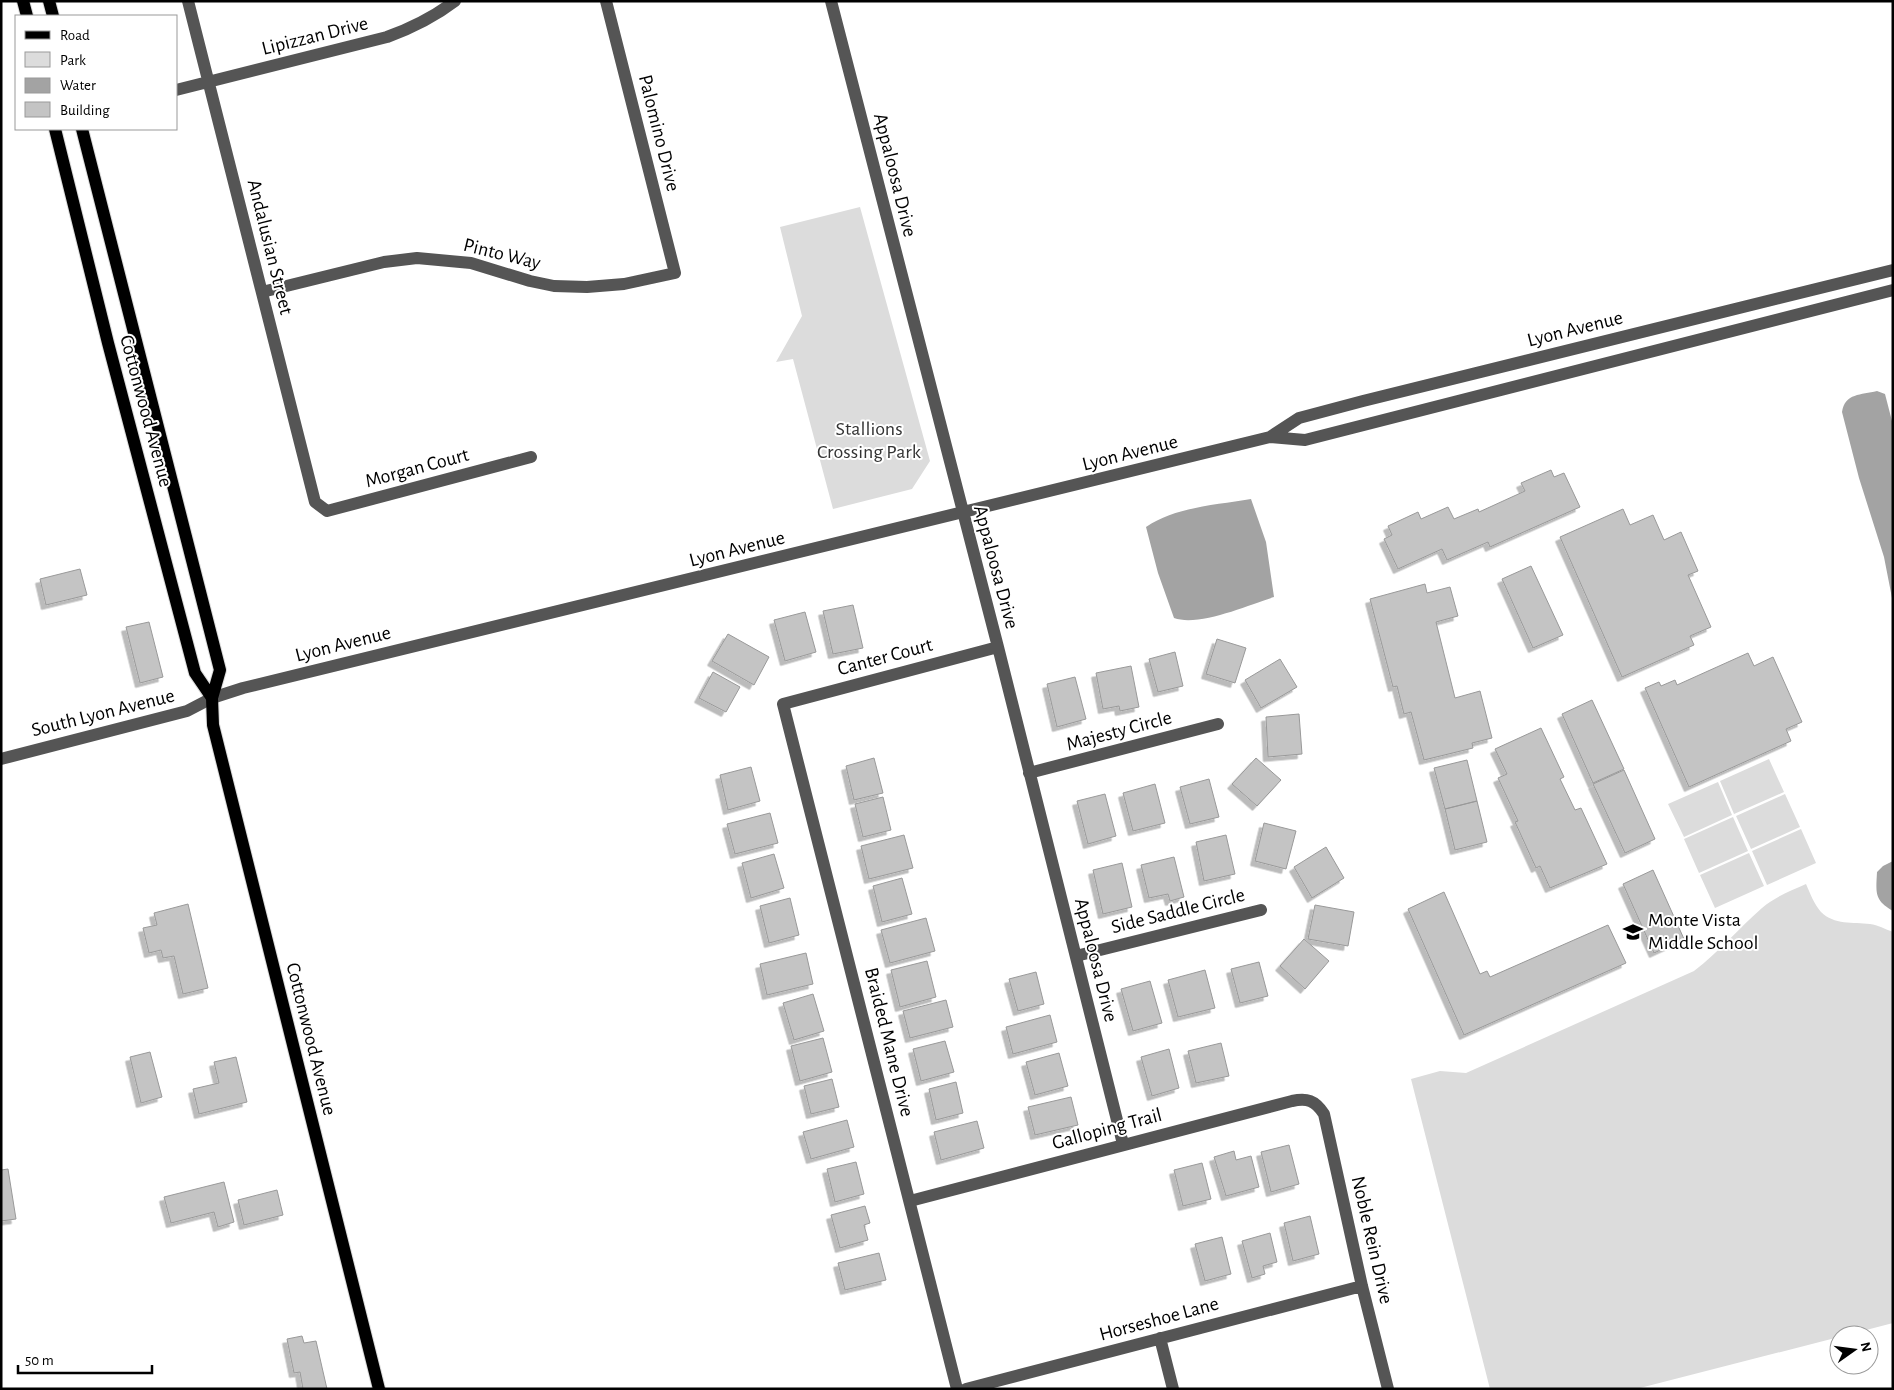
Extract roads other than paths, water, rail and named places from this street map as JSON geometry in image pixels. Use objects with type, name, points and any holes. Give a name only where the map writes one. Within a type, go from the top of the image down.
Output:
[{"type":"main road","points":[[23,1],[27,15]]},
{"type":"main road","points":[[49,1],[53,15]]},
{"type":"main road","name":"Cottonwood Avenue","points":[[55,130],[108,343],[195,673],[212,698]]},
{"type":"main road","name":"Cottonwood Avenue","points":[[82,130],[220,670],[212,698],[213,725],[379,1389]]},
{"type":"street","name":"Andalusian Street","points":[[188,1],[315,502]]},
{"type":"street","name":"Lipizzan Drive","points":[[178,90],[387,37],[415,27],[456,1]]},
{"type":"street","name":"Palomino Drive","points":[[606,1],[675,273]]},
{"type":"street","name":"Appaloosa Drive","points":[[831,1],[998,647],[1123,1144]]},
{"type":"street","name":"Pinto Way","points":[[262,292],[384,262],[417,258],[471,263],[530,282],[554,286],[587,287],[624,284],[675,273]]},
{"type":"street","name":"Lyon Avenue","points":[[1270,438],[1299,418],[1893,270]]},
{"type":"street","name":"Lyon Avenue","points":[[212,698],[262,683],[1270,438],[1305,440],[1893,290]]},
{"type":"street","name":"Morgan Court","points":[[315,502],[327,511],[531,457]]},
{"type":"street","name":"Canter Court","points":[[783,704],[998,647]]},
{"type":"street","name":"South Lyon Avenue","points":[[1,759],[187,711],[212,698]]},
{"type":"street","name":"Braided Mane Drive","points":[[783,704],[957,1389]]},
{"type":"street","name":"Majesty Circle","points":[[1030,773],[1218,724]]},
{"type":"street","name":"Side Saddle Circle","points":[[1076,956],[1261,910]]},
{"type":"street","name":"Galloping Trail","points":[[910,1201],[1292,1101],[1304,1099],[1314,1103]]},
{"type":"street","name":"Noble Rein Drive","points":[[1314,1103],[1324,1114],[1362,1286],[1388,1389]]},
{"type":"street","name":"Horseshoe Lane","points":[[966,1389],[1362,1286]]},
{"type":"street","points":[[1160,1338],[1173,1389]]},
{"type":"water","points":[[1877,391],[1885,394],[1893,425],[1893,623],[1892,598],[1884,557],[1859,478],[1842,412],[1846,401],[1850,398]]},
{"type":"water","points":[[1251,499],[1266,542],[1274,597],[1238,610],[1197,620],[1174,618],[1158,573],[1146,527],[1157,520],[1183,511]]},
{"type":"water","points":[[1893,861],[1893,911],[1879,899],[1876,885],[1877,872],[1883,866]]},
{"type":"place","name":"Monte Vista Middle School","points":[[1633,932]]},
{"type":"park label","name":"Stallions Crossing Park","points":[[869,440]]}]
